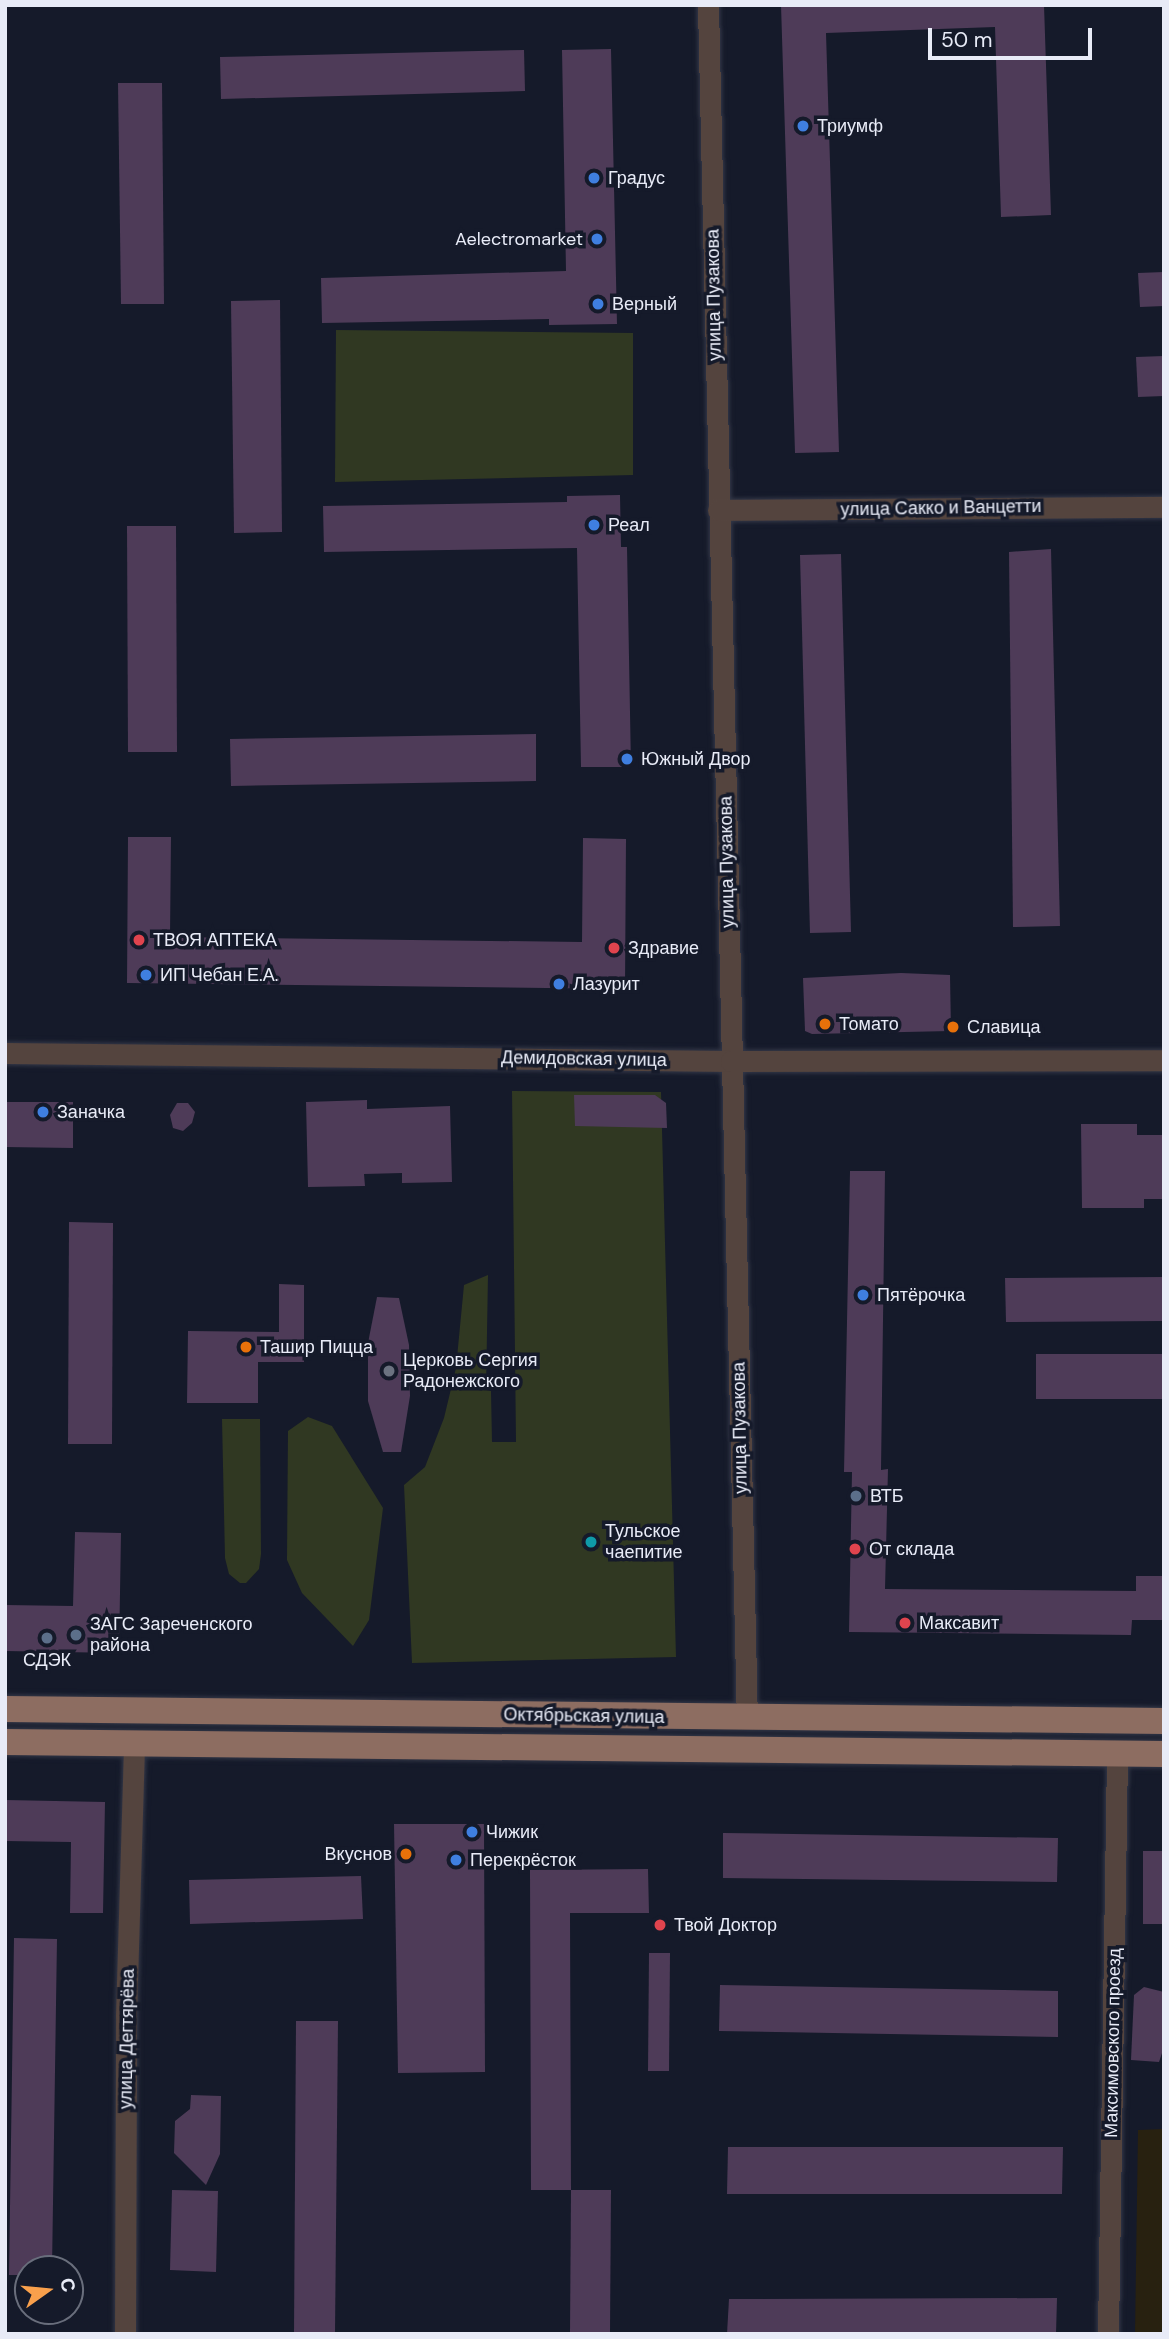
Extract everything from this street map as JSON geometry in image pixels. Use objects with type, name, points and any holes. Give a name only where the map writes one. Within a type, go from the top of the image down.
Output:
[{"type":"main road","name":"Октябрьская улица","points":[[5,1709],[1164,1721]]},
{"type":"main road","points":[[687,1717],[688,1749]]},
{"type":"main road","points":[[747,1718],[747,1749]]},
{"type":"main road","name":"Октябрьская улица","points":[[5,1742],[1164,1754]]},
{"type":"street","name":"улица Пузакова","points":[[708,5],[747,1718]]},
{"type":"street","name":"улица Сакко и Ванцетти","points":[[718,510],[1164,507]]},
{"type":"street","name":"Демидовская улица","points":[[5,1053],[732,1061],[1164,1060]]},
{"type":"street","name":"улица Дегтярёва","points":[[125,2334],[126,2016],[134,1745]]},
{"type":"street","name":"Максимовского проезд","points":[[1108,2334],[1117,1753]]},
{"type":"shaded area","points":[[1164,2129],[1164,2334],[1135,2334],[1138,2130]]},
{"type":"green space","points":[[336,330],[633,333],[633,475],[335,482]]},
{"type":"green space","points":[[512,1091],[661,1092],[676,1657],[412,1663],[404,1485],[425,1467],[444,1418],[456,1368],[464,1285],[488,1275],[486,1390],[491,1391],[492,1442],[516,1442]]},
{"type":"green space","points":[[308,1417],[332,1426],[383,1508],[369,1620],[353,1646],[302,1593],[287,1560],[288,1431]]},
{"type":"green space","points":[[222,1419],[260,1419],[261,1554],[259,1569],[246,1583],[240,1583],[229,1574],[225,1558]]},
{"type":"building","points":[[781,5],[1044,5],[1051,215],[1001,217],[995,27],[826,33],[839,452],[795,453]]},
{"type":"building","points":[[611,49],[617,324],[549,325],[549,319],[322,323],[321,278],[566,271],[562,50]]},
{"type":"building","points":[[524,50],[525,91],[221,99],[220,57]]},
{"type":"building","points":[[118,83],[162,83],[164,304],[121,304]]},
{"type":"building","points":[[1164,272],[1164,306],[1140,307],[1138,273]]},
{"type":"building","points":[[280,300],[282,532],[234,533],[231,301]]},
{"type":"building","points":[[1164,356],[1164,396],[1138,397],[1136,357]]},
{"type":"building","points":[[620,495],[621,547],[627,547],[631,767],[581,767],[577,548],[324,552],[323,506],[567,502],[567,496]]},
{"type":"building","points":[[127,526],[176,526],[177,752],[128,752]]},
{"type":"building","points":[[1051,549],[1060,926],[1013,927],[1009,552]]},
{"type":"building","points":[[841,554],[851,932],[810,933],[800,555]]},
{"type":"building","points":[[536,734],[536,781],[231,786],[230,739]]},
{"type":"building","points":[[128,837],[171,837],[170,937],[582,942],[583,838],[626,839],[625,989],[127,983]]},
{"type":"building","points":[[901,973],[950,975],[951,1031],[812,1034],[805,1031],[803,978]]},
{"type":"building","points":[[574,1095],[655,1095],[666,1103],[667,1128],[575,1126]]},
{"type":"building","points":[[367,1100],[367,1109],[450,1106],[452,1182],[402,1183],[402,1173],[364,1174],[365,1186],[308,1187],[306,1102]]},
{"type":"building","points":[[5,1102],[73,1102],[73,1148],[5,1147]]},
{"type":"building","points":[[177,1103],[188,1103],[195,1112],[192,1123],[183,1131],[173,1128],[170,1115]]},
{"type":"building","points":[[1081,1124],[1137,1124],[1137,1135],[1164,1135],[1164,1199],[1144,1199],[1144,1208],[1082,1208]]},
{"type":"building","points":[[850,1171],[885,1171],[881,1470],[888,1469],[885,1589],[1136,1591],[1136,1576],[1164,1576],[1164,1620],[1132,1620],[1131,1635],[849,1632],[852,1472],[844,1472]]},
{"type":"building","points":[[69,1222],[113,1223],[112,1444],[68,1444]]},
{"type":"building","points":[[1164,1277],[1164,1321],[1006,1322],[1005,1278]]},
{"type":"building","name":"Ташир Пицца","points":[[279,1284],[304,1285],[304,1362],[258,1362],[258,1403],[187,1403],[188,1331],[279,1332]]},
{"type":"building","name":"Церковь Сергия Радонежского","points":[[377,1297],[399,1298],[409,1345],[410,1396],[401,1452],[383,1452],[368,1401],[368,1343]]},
{"type":"building","points":[[1036,1354],[1164,1354],[1164,1399],[1036,1399]]},
{"type":"building","points":[[75,1532],[121,1533],[119,1653],[5,1651],[5,1605],[73,1606]]},
{"type":"building","points":[[5,1800],[105,1802],[103,1913],[70,1913],[71,1842],[5,1841]]},
{"type":"building","points":[[394,1824],[484,1824],[485,2072],[398,2073]]},
{"type":"building","points":[[723,1833],[1058,1838],[1057,1882],[723,1878]]},
{"type":"building","points":[[1143,1851],[1164,1851],[1164,1924],[1143,1924]]},
{"type":"building","points":[[648,1869],[649,1913],[570,1913],[571,2190],[531,2190],[530,1870]]},
{"type":"building","points":[[361,1876],[363,1919],[190,1924],[189,1880]]},
{"type":"building","points":[[14,1938],[57,1939],[52,2255],[14,2255],[14,2275],[9,2275]]},
{"type":"building","points":[[649,1953],[670,1953],[669,2071],[648,2071]]},
{"type":"building","points":[[720,1985],[1058,1991],[1058,2037],[719,2031]]},
{"type":"building","points":[[1144,1987],[1164,1992],[1164,2047],[1159,2062],[1131,2060],[1134,1995]]},
{"type":"building","points":[[296,2021],[338,2021],[335,2334],[294,2334]]},
{"type":"building","points":[[191,2095],[221,2096],[220,2154],[206,2185],[174,2153],[175,2121],[190,2109]]},
{"type":"building","points":[[728,2147],[1063,2147],[1062,2194],[727,2194]]},
{"type":"building","points":[[172,2190],[218,2191],[216,2272],[170,2270]]},
{"type":"building","points":[[571,2190],[611,2190],[610,2334],[570,2334]]},
{"type":"building","points":[[1057,2298],[1056,2334],[727,2334],[729,2299]]},
{"type":"place","name":"Триумф","points":[[803,126]]},
{"type":"place","name":"Градус","points":[[594,178]]},
{"type":"place","name":"Aelectromarket","points":[[597,239]]},
{"type":"place","name":"Верный","points":[[598,304]]},
{"type":"place","name":"Реал","points":[[594,525]]},
{"type":"place","name":"Южный Двор","points":[[627,759]]},
{"type":"place","name":"ТВОЯ АПТЕКА","points":[[139,940]]},
{"type":"place","name":"Здравие","points":[[614,948]]},
{"type":"place","name":"ИП Чебан Е.А.","points":[[146,975]]},
{"type":"place","name":"Лазурит","points":[[559,984]]},
{"type":"place","name":"Томато","points":[[825,1024]]},
{"type":"place","name":"Славица","points":[[953,1027]]},
{"type":"place","name":"Заначка","points":[[43,1112]]},
{"type":"place","name":"Пятёрочка","points":[[863,1295]]},
{"type":"place","name":"Ташир Пицца","points":[[246,1347]]},
{"type":"place","name":"Церковь Сергия Радонежского","points":[[389,1371]]},
{"type":"place","name":"ВТБ","points":[[856,1496]]},
{"type":"place","name":"Тульское чаепитие","points":[[591,1542]]},
{"type":"place","name":"От склада","points":[[855,1549]]},
{"type":"place","name":"Максавит","points":[[905,1623]]},
{"type":"place","name":"ЗАГС Зареченского района","points":[[76,1635]]},
{"type":"place","name":"СДЭК","points":[[47,1638]]},
{"type":"place","name":"Чижик","points":[[472,1832]]},
{"type":"place","name":"Вкуснов","points":[[406,1854]]},
{"type":"place","name":"Перекрёсток","points":[[456,1860]]},
{"type":"place","name":"Твой Доктор","points":[[660,1925]]}]
